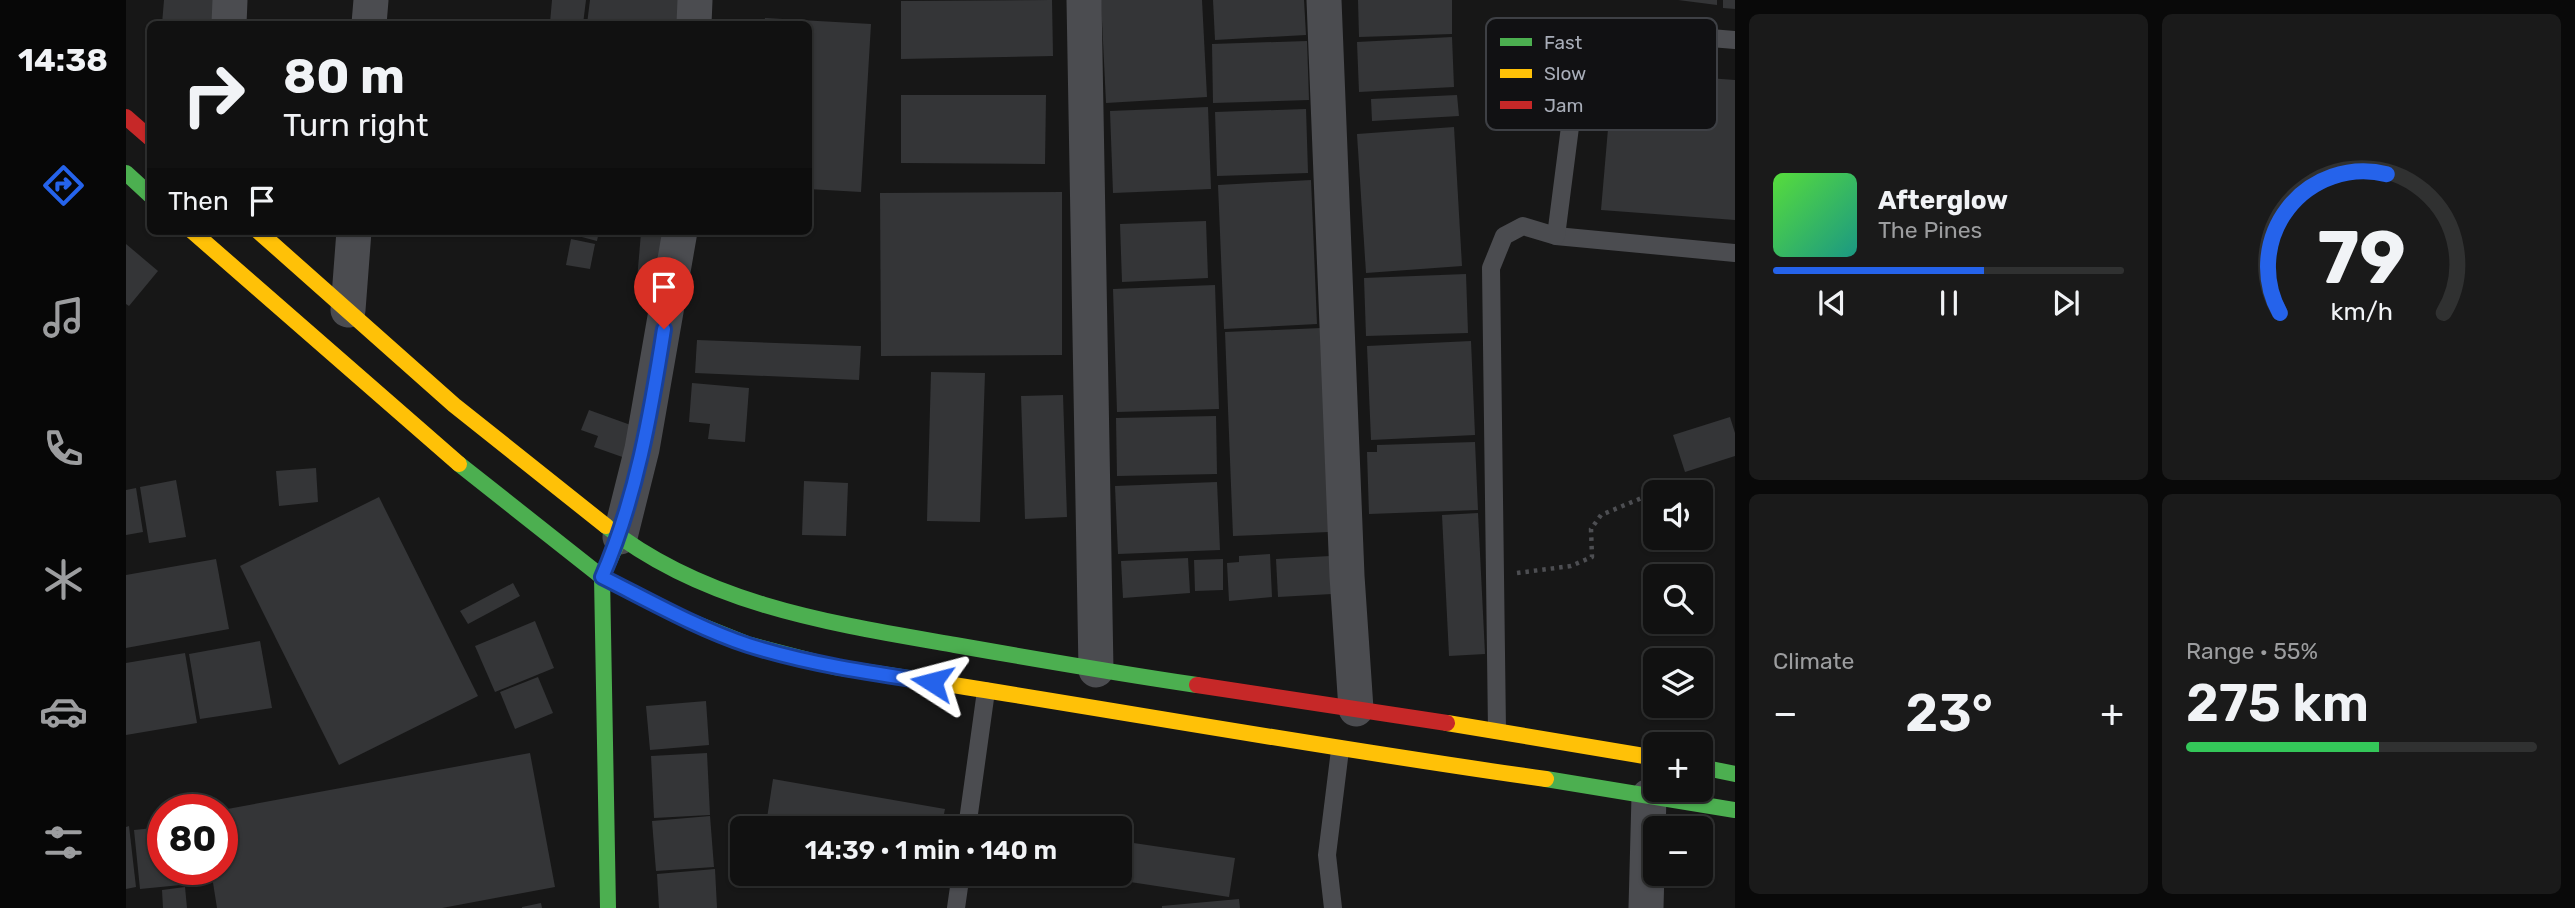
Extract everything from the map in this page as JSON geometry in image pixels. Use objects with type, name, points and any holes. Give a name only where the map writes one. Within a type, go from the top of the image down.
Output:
[{"type":"main road","points":[[126,117],[147,135]]},
{"type":"main road","points":[[126,173],[147,192]]},
{"type":"main road","points":[[197,235],[499,498],[602,577],[687,620],[747,644],[835,667],[1275,735],[1340,750],[1643,795]]},
{"type":"main road","points":[[263,235],[454,405],[620,537],[705,586],[758,604],[856,628],[1096,670],[1497,730],[1643,756]]},
{"type":"main road","points":[[608,908],[602,577],[620,537]]},
{"type":"main road","points":[[1713,769],[1735,774]]},
{"type":"main road","points":[[1686,802],[1735,810]]},
{"type":"street","points":[[229,21],[230,0]]},
{"type":"street","points":[[369,21],[371,0]]},
{"type":"street","points":[[694,21],[695,0]]},
{"type":"street","points":[[1084,0],[1096,670]]},
{"type":"street","points":[[1324,0],[1347,576],[1356,709]]},
{"type":"street","points":[[348,310],[354,235]]},
{"type":"street","points":[[620,537],[642,449],[679,235]]},
{"type":"street","points":[[1646,908],[1649,802]]},
{"type":"lane","points":[[1717,38],[1735,40]]},
{"type":"lane","points":[[1556,236],[1570,130]]},
{"type":"lane","points":[[1497,730],[1491,268],[1504,236],[1523,226],[1556,236],[1735,253]]},
{"type":"lane","points":[[969,816],[986,691]]},
{"type":"lane","points":[[1333,908],[1327,855],[1340,750]]},
{"type":"lane","points":[[956,908],[959,886]]},
{"type":"path","points":[[1494,575],[1571,566],[1592,556],[1591,529],[1601,514],[1643,497]]},
{"type":"building","points":[[164,0],[218,0],[216,21],[162,21]]},
{"type":"building","points":[[552,0],[586,0],[583,21],[550,21]]},
{"type":"building","points":[[590,0],[684,0],[681,21],[587,21]]},
{"type":"building","points":[[1052,0],[1053,56],[901,59],[901,1]]},
{"type":"building","points":[[1101,0],[1202,0],[1207,97],[1106,103]]},
{"type":"building","points":[[1213,0],[1304,0],[1306,35],[1215,40]]},
{"type":"building","points":[[1358,0],[1452,0],[1452,34],[1359,37]]},
{"type":"building","points":[[1678,0],[1717,0],[1717,5]]},
{"type":"building","points":[[1723,0],[1735,0],[1735,9],[1723,8]]},
{"type":"building","points":[[765,18],[871,24],[861,192],[812,189],[812,21],[764,21]]},
{"type":"building","points":[[1452,37],[1454,87],[1359,92],[1357,42]]},
{"type":"building","points":[[1307,41],[1309,100],[1213,103],[1212,44]]},
{"type":"building","points":[[1717,79],[1735,80],[1735,220],[1601,210],[1608,130],[1717,130]]},
{"type":"building","points":[[901,95],[1046,95],[1045,164],[901,163]]},
{"type":"building","points":[[1457,95],[1459,116],[1372,121],[1371,99]]},
{"type":"building","points":[[1208,107],[1211,189],[1113,193],[1110,111]]},
{"type":"building","points":[[1306,109],[1308,173],[1217,176],[1215,112]]},
{"type":"building","points":[[1454,127],[1462,266],[1366,273],[1357,134]]},
{"type":"building","points":[[1311,180],[1317,324],[1224,329],[1218,185]]},
{"type":"building","points":[[1062,192],[1062,355],[881,356],[880,193]]},
{"type":"building","points":[[1206,221],[1208,278],[1122,282],[1120,224]]},
{"type":"building","points":[[574,235],[598,235],[597,241]]},
{"type":"building","points":[[641,235],[663,235],[659,282],[637,280]]},
{"type":"building","points":[[571,239],[595,244],[590,269],[566,265]]},
{"type":"building","points":[[126,244],[158,271],[129,306],[126,304]]},
{"type":"building","points":[[1466,274],[1468,333],[1366,336],[1364,278]]},
{"type":"building","points":[[1215,285],[1219,409],[1117,412],[1113,289]]},
{"type":"building","points":[[1321,328],[1329,532],[1233,536],[1225,332]]},
{"type":"building","points":[[697,340],[861,346],[859,380],[695,373]]},
{"type":"building","points":[[1471,341],[1475,435],[1371,440],[1367,346]]},
{"type":"building","points":[[931,372],[985,373],[980,522],[927,521]]},
{"type":"building","points":[[692,383],[749,388],[745,442],[708,439],[710,424],[689,422]]},
{"type":"building","points":[[1063,395],[1067,517],[1025,519],[1021,396]]},
{"type":"building","points":[[589,410],[639,428],[628,459],[594,447],[598,436],[581,430]]},
{"type":"building","points":[[1216,416],[1217,474],[1117,476],[1116,418]]},
{"type":"building","points":[[1730,417],[1735,433],[1735,456],[1685,472],[1673,435]]},
{"type":"building","points":[[1475,442],[1478,510],[1369,514],[1367,452],[1377,452],[1377,445]]},
{"type":"building","points":[[316,468],[318,502],[279,506],[276,471]]},
{"type":"building","points":[[176,480],[186,537],[149,543],[140,487]]},
{"type":"building","points":[[804,481],[848,483],[846,536],[802,535]]},
{"type":"building","points":[[1217,482],[1220,550],[1118,554],[1115,486]]},
{"type":"building","points":[[136,488],[143,532],[126,535],[126,490]]},
{"type":"building","points":[[379,497],[478,696],[339,765],[240,566]]},
{"type":"building","points":[[1478,513],[1485,654],[1449,656],[1442,515]]},
{"type":"building","points":[[1270,554],[1272,597],[1229,601],[1227,563],[1239,562],[1239,556]]},
{"type":"building","points":[[1330,556],[1332,594],[1278,597],[1276,559]]},
{"type":"building","points":[[1188,558],[1190,593],[1123,598],[1121,561]]},
{"type":"building","points":[[216,559],[229,629],[126,648],[126,575]]},
{"type":"building","points":[[1223,559],[1223,590],[1195,591],[1194,560]]},
{"type":"building","points":[[513,583],[520,596],[468,624],[460,611]]},
{"type":"building","points":[[535,621],[554,668],[495,692],[475,646]]},
{"type":"building","points":[[260,641],[272,708],[200,719],[189,654]]},
{"type":"building","points":[[185,653],[197,723],[126,735],[126,663]]},
{"type":"building","points":[[538,677],[553,713],[515,729],[500,692]]},
{"type":"building","points":[[706,701],[709,745],[650,750],[646,706]]},
{"type":"building","points":[[530,753],[555,887],[442,908],[217,908],[213,885],[238,885],[238,807]]},
{"type":"building","points":[[707,753],[710,815],[654,818],[651,756]]},
{"type":"building","points":[[773,779],[945,809],[944,816],[767,816]]},
{"type":"building","points":[[710,816],[714,867],[656,871],[652,821]]},
{"type":"building","points":[[129,826],[136,887],[126,889],[126,827]]},
{"type":"building","points":[[147,829],[147,885],[181,885],[140,889],[134,830]]},
{"type":"building","points":[[1132,843],[1235,858],[1229,897],[1132,882]]},
{"type":"building","points":[[715,869],[717,908],[659,908],[657,874]]},
{"type":"building","points":[[185,887],[187,908],[163,908],[162,890]]},
{"type":"building","points":[[1239,899],[1240,908],[1162,908],[1162,906]]},
{"type":"building","points":[[541,903],[542,908],[522,908],[522,907]]},
{"type":"traffic: fast","points":[[126,173],[147,192]]},
{"type":"traffic: fast","points":[[459,464],[602,577],[687,620],[747,644],[835,667],[941,683]]},
{"type":"traffic: fast","points":[[606,526],[644,553],[685,575],[772,607],[863,629],[1197,685]]},
{"type":"traffic: fast","points":[[608,908],[602,577],[620,537]]},
{"type":"traffic: fast","points":[[1713,769],[1735,774]]},
{"type":"traffic: fast","points":[[1546,779],[1735,810]]},
{"type":"traffic: slow","points":[[197,235],[459,464]]},
{"type":"traffic: slow","points":[[263,235],[454,405],[606,526]]},
{"type":"traffic: slow","points":[[941,683],[1546,779]]},
{"type":"traffic: slow","points":[[1447,723],[1643,756]]},
{"type":"traffic: jam","points":[[126,117],[147,135]]},
{"type":"traffic: jam","points":[[1197,685],[1447,723]]},
{"type":"route","points":[[664,329],[642,449],[620,537],[602,577],[687,620],[747,644],[835,667],[932,682]]}]
